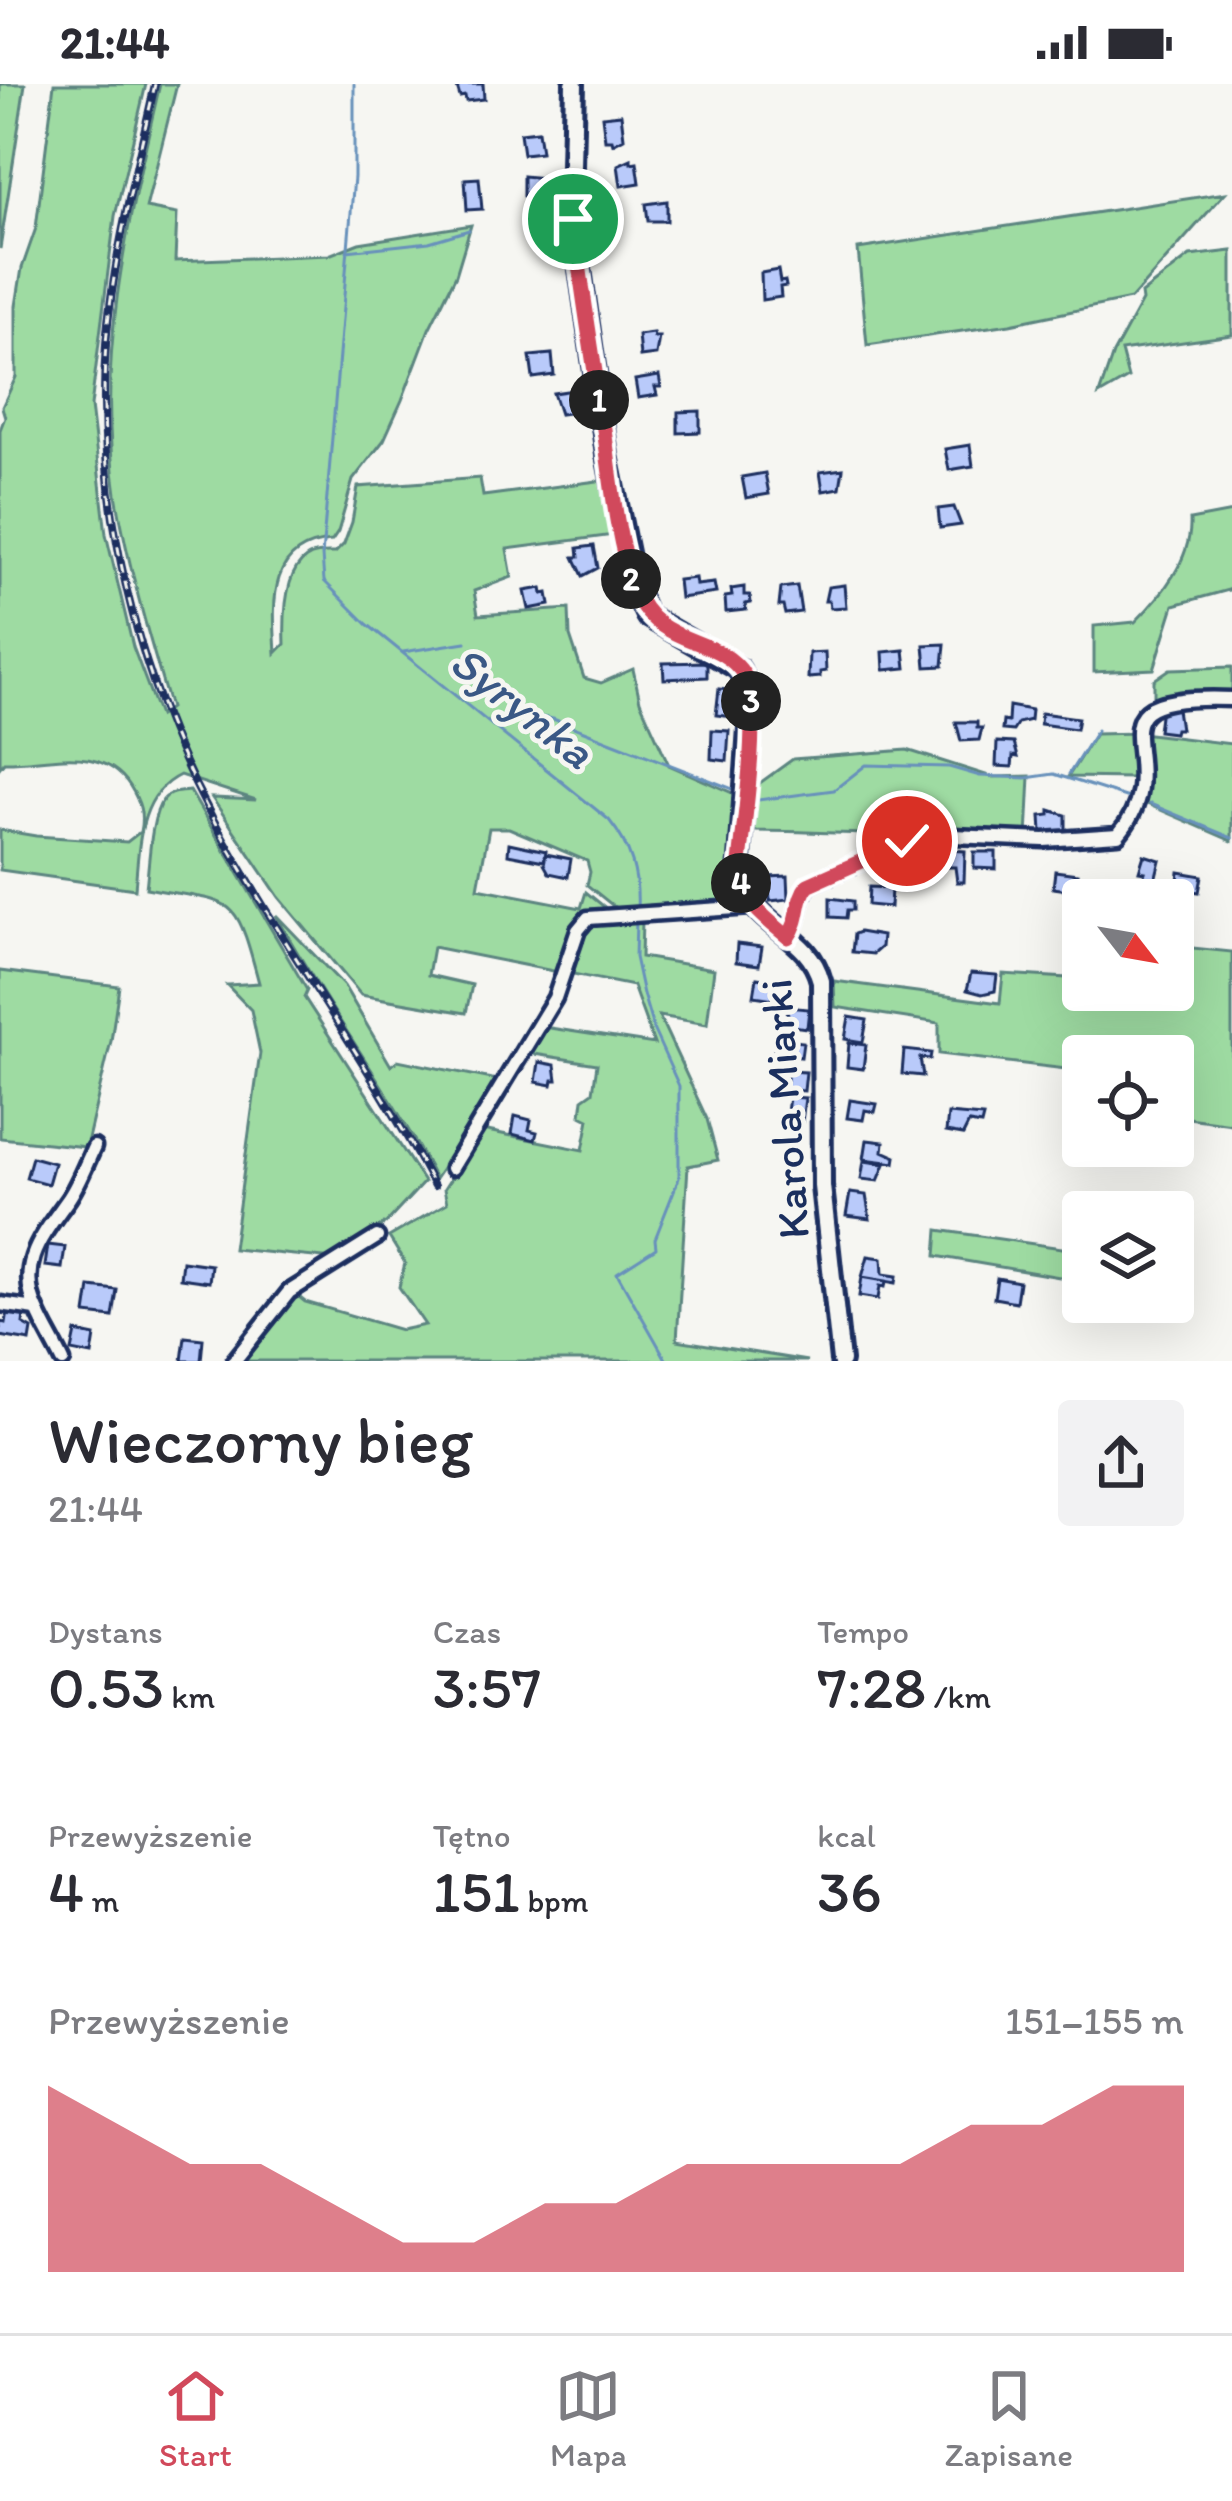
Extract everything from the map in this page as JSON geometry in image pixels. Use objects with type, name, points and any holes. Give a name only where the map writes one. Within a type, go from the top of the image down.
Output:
[{"type":"street","points":[[452,1168],[555,998],[582,924],[595,915],[752,907],[739,874],[751,745],[752,698],[746,678],[725,659],[647,616],[626,558],[571,207],[574,84]]},
{"type":"street","points":[[788,937],[799,923],[808,885],[907,841],[932,835],[1044,840],[1118,835],[1140,801],[1143,781],[1136,729],[1144,713],[1164,701],[1232,699]]},
{"type":"street","name":"Karola Miarki","points":[[752,907],[810,953],[820,981],[822,1186],[841,1361]]},
{"type":"street","points":[[63,1361],[36,1309],[29,1279],[35,1245],[71,1195],[94,1147]]},
{"type":"street","points":[[234,1361],[289,1292],[377,1237]]},
{"type":"street","points":[[0,1304],[36,1309]]},
{"type":"green space","points":[[0,84],[25,84],[0,249]]},
{"type":"green space","points":[[54,84],[146,84],[115,216],[91,406],[106,534],[133,647],[159,716],[170,708],[121,521],[110,390],[118,287],[137,185],[160,84],[177,84],[146,208],[177,214],[175,261],[329,255],[359,243],[471,225],[456,275],[384,440],[353,480],[338,532],[332,541],[295,553],[278,580],[276,653],[285,644],[293,574],[309,556],[335,553],[344,544],[358,487],[480,478],[483,496],[605,480],[614,535],[507,549],[512,577],[474,591],[478,615],[569,609],[570,636],[584,678],[601,683],[633,669],[640,701],[669,765],[739,796],[733,899],[724,907],[617,909],[587,885],[587,861],[509,828],[489,828],[478,888],[581,908],[586,892],[607,909],[584,915],[577,922],[558,972],[433,947],[428,975],[472,985],[466,1013],[361,995],[279,897],[212,798],[256,800],[180,775],[166,784],[148,809],[135,889],[0,870],[0,830],[127,842],[141,826],[140,808],[130,786],[104,764],[72,758],[4,762],[0,767],[0,430],[5,417],[2,407],[16,377],[16,306],[22,268],[36,228]]},
{"type":"green space","points":[[1225,193],[1131,299],[1010,324],[867,345],[858,249]]},
{"type":"green space","points":[[1232,251],[1232,335],[1121,351],[1128,378],[1099,395],[1113,354],[1142,301],[1141,294],[1190,256]]},
{"type":"green space","points":[[1232,512],[1232,589],[1174,605],[1154,669],[1094,672],[1094,626],[1135,622],[1181,562],[1190,520]]},
{"type":"green space","points":[[1232,667],[1232,699],[1154,698],[1154,680],[1170,669]]},
{"type":"green space","points":[[1141,733],[1232,744],[1232,841],[1145,803],[1134,778],[1068,777],[1095,734]]},
{"type":"green space","points":[[907,750],[992,777],[1030,776],[1027,837],[750,831],[757,785],[793,759]]},
{"type":"green space","points":[[190,791],[307,990],[304,997],[424,1182],[387,1222],[334,1259],[233,1249],[260,1053],[251,1010],[227,985],[259,983],[243,931],[227,907],[146,888],[159,808],[169,795]]},
{"type":"green space","points":[[276,915],[344,986],[391,1066],[398,1060],[502,1081],[435,1179],[398,1112]]},
{"type":"green space","points":[[598,920],[642,920],[641,957],[714,969],[707,1024],[659,1016],[707,1119],[718,1160],[688,1166],[677,1340],[807,1361],[238,1361],[294,1293],[305,1302],[401,1330],[425,1325],[399,1287],[405,1263],[389,1237],[447,1203],[444,1189],[482,1130],[583,1150],[589,1119],[581,1115],[583,1099],[593,1092],[597,1064],[528,1053],[543,1027],[654,1044],[633,986],[568,973],[583,934]]},
{"type":"green space","points":[[1194,948],[1232,952],[1232,1124],[1194,1119],[1194,1035],[1062,1035],[1062,1069],[939,1054],[939,1023],[835,1007],[834,981],[1000,1003],[1003,974],[1062,978],[1062,1011],[1194,1011]]},
{"type":"green space","points":[[0,971],[119,986],[86,1147],[0,1138]]},
{"type":"green space","points":[[938,1230],[1062,1248],[1062,1277],[936,1256]]},
{"type":"building","points":[[456,84],[483,84],[484,99],[466,101]]},
{"type":"building","points":[[621,114],[624,138],[613,144],[605,140],[602,116]]},
{"type":"building","points":[[538,131],[541,152],[523,154],[520,133]]},
{"type":"building","points":[[631,159],[637,162],[640,183],[621,186],[618,165]]},
{"type":"building","points":[[523,176],[545,178],[545,199],[523,196]]},
{"type":"building","points":[[479,178],[482,209],[467,210],[465,179]]},
{"type":"building","points":[[667,201],[667,221],[648,221],[646,204]]},
{"type":"building","points":[[778,270],[786,286],[780,287],[781,297],[762,300],[761,273]]},
{"type":"building","points":[[638,335],[659,337],[656,355],[640,357]]},
{"type":"building","points":[[552,354],[554,375],[533,378],[530,356]]},
{"type":"building","points":[[659,376],[657,395],[638,398],[635,380]]},
{"type":"building","points":[[574,390],[576,412],[560,414],[553,393]]},
{"type":"building","points":[[700,411],[700,432],[678,433],[678,412]]},
{"type":"building","points":[[970,445],[973,466],[949,470],[945,449]]},
{"type":"building","points":[[843,469],[840,488],[823,491],[820,472]]},
{"type":"building","points":[[765,473],[769,494],[746,498],[742,477]]},
{"type":"building","points":[[954,507],[961,525],[940,528],[938,509]]},
{"type":"building","points":[[594,546],[598,568],[583,576],[574,557],[579,557],[578,548]]},
{"type":"building","points":[[695,578],[696,585],[714,583],[716,593],[680,598],[678,580]]},
{"type":"building","points":[[844,585],[846,607],[830,608],[825,601],[828,587]]},
{"type":"building","points":[[797,586],[801,612],[785,614],[779,606],[781,588]]},
{"type":"building","points":[[744,587],[751,603],[745,604],[746,610],[726,612],[725,597],[732,596],[731,589]]},
{"type":"building","points":[[542,588],[550,605],[529,609],[525,591]]},
{"type":"building","points":[[945,644],[943,666],[926,667],[924,645]]},
{"type":"building","points":[[904,650],[906,668],[884,670],[883,652]]},
{"type":"building","points":[[825,652],[826,671],[808,678],[809,653]]},
{"type":"building","points":[[707,662],[707,677],[664,679],[663,663]]},
{"type":"building","points":[[719,689],[737,691],[734,717],[716,715]]},
{"type":"building","points":[[1009,706],[1031,710],[1030,720],[1018,723],[1013,731],[1002,730]]},
{"type":"building","points":[[1161,707],[1177,709],[1180,729],[1174,733],[1158,731]]},
{"type":"building","points":[[1041,713],[1078,718],[1076,729],[1040,724]]},
{"type":"building","points":[[956,722],[977,722],[977,728],[982,728],[979,740],[961,741]]},
{"type":"building","points":[[712,730],[729,731],[727,761],[711,759]]},
{"type":"building","points":[[997,742],[1014,743],[1018,757],[1013,756],[1012,767],[996,766]]},
{"type":"building","points":[[1050,810],[1066,815],[1066,831],[1042,832],[1041,816],[1050,815]]},
{"type":"building","points":[[509,843],[546,851],[544,861],[508,854]]},
{"type":"building","points":[[947,850],[965,851],[964,882],[957,882],[955,867],[947,867]]},
{"type":"building","points":[[974,852],[996,852],[996,869],[974,868]]},
{"type":"building","points":[[546,854],[571,859],[568,877],[549,873]]},
{"type":"building","points":[[1144,855],[1160,860],[1155,879],[1143,879],[1145,872],[1139,871]]},
{"type":"building","points":[[1055,871],[1078,874],[1077,879],[1062,879],[1062,889],[1053,888]]},
{"type":"building","points":[[1179,872],[1202,876],[1199,892],[1194,891],[1194,879],[1178,879]]},
{"type":"building","points":[[788,876],[789,899],[770,901],[768,877]]},
{"type":"building","points":[[869,887],[891,888],[890,907],[868,905]]},
{"type":"building","points":[[830,898],[853,901],[853,910],[847,910],[846,918],[830,917]]},
{"type":"building","points":[[854,934],[882,936],[881,947],[873,954],[852,952]]},
{"type":"building","points":[[737,944],[762,947],[759,965],[736,962]]},
{"type":"building","points":[[971,973],[997,975],[995,991],[967,990]]},
{"type":"building","points":[[757,978],[777,981],[774,999],[754,996]]},
{"type":"building","points":[[786,1007],[809,1009],[807,1028],[791,1026]]},
{"type":"building","points":[[849,1017],[867,1020],[863,1042],[845,1039]]},
{"type":"building","points":[[775,1039],[803,1042],[801,1057],[774,1054]]},
{"type":"building","points":[[849,1043],[866,1045],[863,1069],[847,1067]]},
{"type":"building","points":[[904,1050],[931,1053],[930,1059],[920,1058],[923,1076],[902,1074]]},
{"type":"building","points":[[539,1062],[555,1065],[557,1080],[552,1085],[536,1082]]},
{"type":"building","points":[[787,1071],[806,1072],[804,1091],[778,1089],[779,1080],[787,1081]]},
{"type":"building","points":[[789,1097],[805,1098],[802,1122],[786,1120]]},
{"type":"building","points":[[850,1100],[877,1104],[875,1112],[865,1110],[863,1120],[847,1118]]},
{"type":"building","points":[[948,1114],[983,1117],[981,1125],[969,1123],[963,1135],[946,1132]]},
{"type":"building","points":[[515,1116],[531,1120],[529,1130],[537,1132],[535,1140],[512,1134]]},
{"type":"building","points":[[867,1140],[884,1142],[883,1151],[896,1157],[895,1163],[864,1159]]},
{"type":"building","points":[[32,1157],[54,1163],[48,1184],[26,1178]]},
{"type":"building","points":[[864,1161],[885,1164],[878,1181],[861,1179]]},
{"type":"building","points":[[850,1193],[866,1195],[870,1219],[846,1216]]},
{"type":"building","points":[[48,1245],[65,1247],[62,1268],[45,1266]]},
{"type":"building","points":[[868,1256],[882,1258],[883,1274],[897,1276],[896,1283],[862,1277]]},
{"type":"building","points":[[182,1261],[211,1265],[209,1282],[180,1278]]},
{"type":"building","points":[[862,1277],[886,1281],[878,1299],[859,1296]]},
{"type":"building","points":[[997,1278],[1019,1282],[1016,1302],[994,1298]]},
{"type":"building","points":[[90,1287],[117,1290],[113,1317],[86,1314]]},
{"type":"building","points":[[8,1311],[24,1314],[23,1324],[32,1329],[30,1341],[0,1336],[0,1322],[6,1323]]},
{"type":"building","points":[[76,1332],[95,1336],[92,1355],[72,1351]]},
{"type":"building","points":[[185,1337],[203,1339],[201,1361],[182,1361]]},
{"type":"waterway","name":"Syrynka","points":[[354,84],[354,177],[322,556],[324,581],[367,624],[609,820],[632,862],[637,910]]},
{"type":"waterway","points":[[347,251],[429,242],[469,230]]},
{"type":"waterway","points":[[403,652],[466,642]]},
{"type":"waterway","points":[[498,726],[522,714],[553,719],[735,790]]},
{"type":"waterway","points":[[1069,774],[1097,730]]},
{"type":"waterway","points":[[758,800],[834,790],[866,765],[949,767],[980,776],[1054,774],[1132,799]]},
{"type":"waterway","points":[[1150,804],[1232,838]]},
{"type":"waterway","name":"Syrynka","points":[[636,919],[635,957],[643,994],[679,1086],[679,1178],[655,1239],[656,1248],[617,1273],[667,1361]]},
{"type":"railway","points":[[155,84],[120,246],[106,344],[107,466],[127,589],[163,708],[213,819],[434,1186]]},
{"type":"route","points":[[573,219],[608,455],[634,587],[647,616],[743,673],[752,698],[739,874],[743,891],[752,907],[788,937],[799,923],[800,902],[808,885],[907,841]]}]
